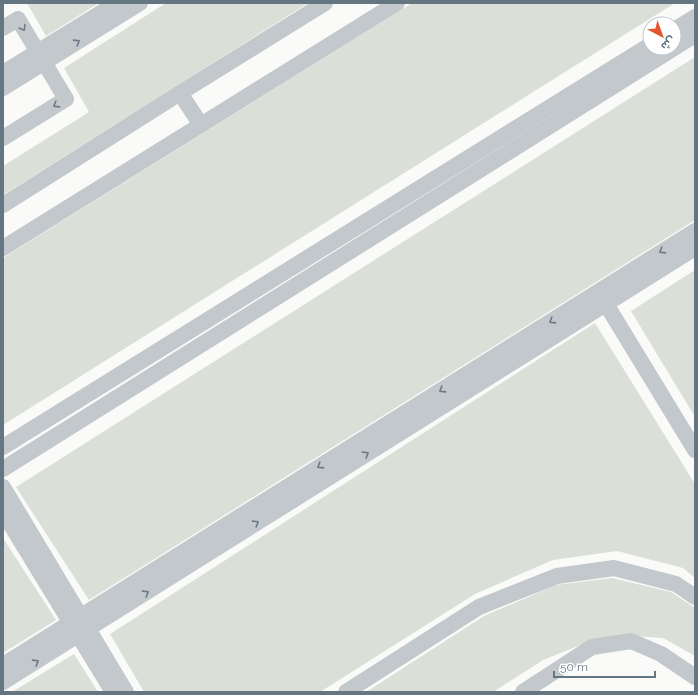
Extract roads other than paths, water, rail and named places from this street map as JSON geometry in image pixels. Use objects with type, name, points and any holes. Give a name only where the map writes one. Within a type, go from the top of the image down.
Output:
[{"type":"street","points":[[3,88],[41,57],[117,3]]},
{"type":"street","points":[[3,73],[41,57],[140,3]]},
{"type":"street","points":[[3,205],[180,92],[325,3]]},
{"type":"street","points":[[3,248],[380,3]]},
{"type":"street","points":[[3,237],[397,3]]},
{"type":"street","points":[[682,25],[695,16]]},
{"type":"street","points":[[3,28],[18,19],[66,99],[3,138]]},
{"type":"street","points":[[3,469],[695,35]]},
{"type":"street","points":[[3,447],[642,49]]},
{"type":"street","points":[[180,92],[198,121]]},
{"type":"street","points":[[3,682],[79,626],[695,231]]},
{"type":"street","points":[[3,665],[79,626],[695,248]]},
{"type":"street","points":[[606,304],[695,450]]},
{"type":"street","points":[[3,487],[79,626],[113,692]]},
{"type":"street","points":[[3,512],[79,626],[126,692]]},
{"type":"street","points":[[346,692],[480,607],[557,576],[614,568],[676,584],[695,597]]},
{"type":"street","points":[[523,692],[592,647],[631,641],[661,654],[695,677]]}]
